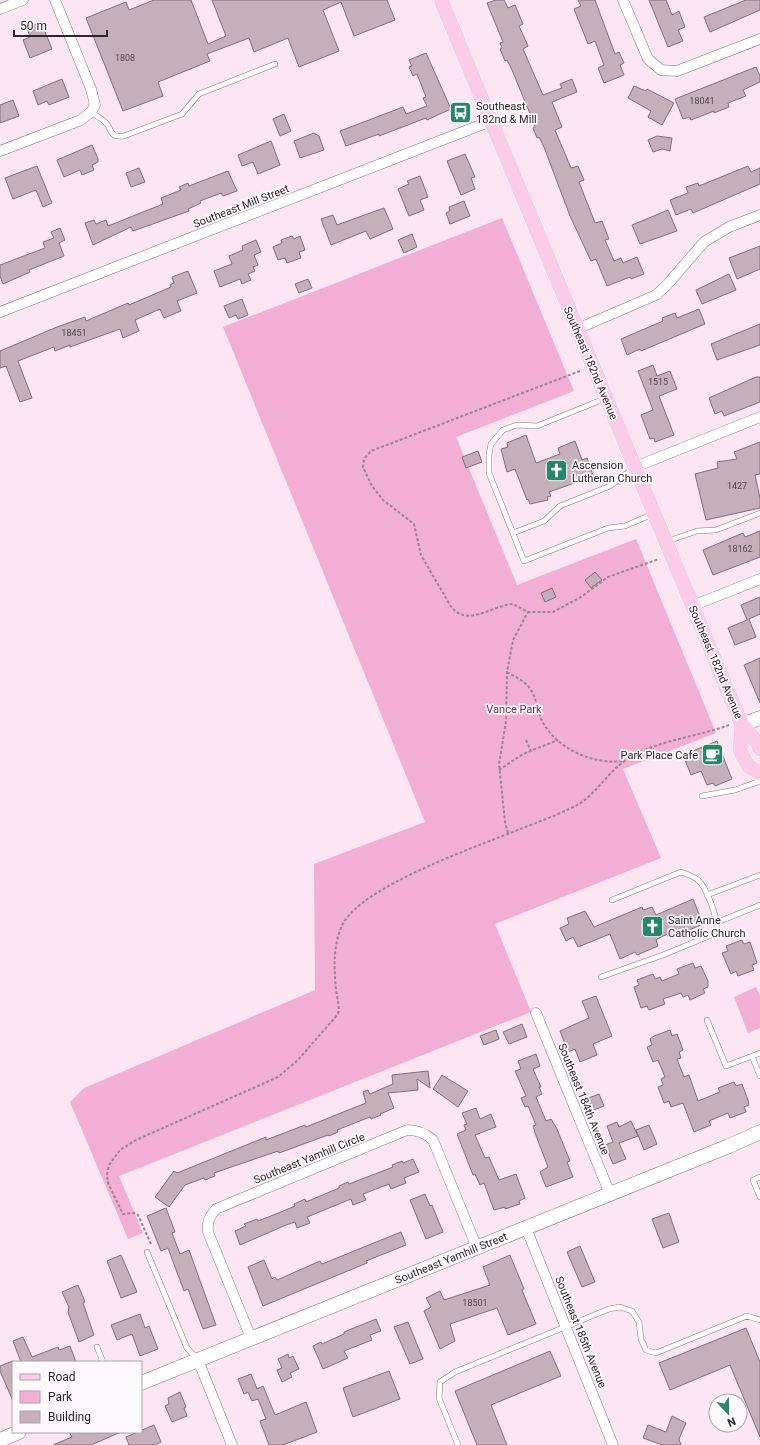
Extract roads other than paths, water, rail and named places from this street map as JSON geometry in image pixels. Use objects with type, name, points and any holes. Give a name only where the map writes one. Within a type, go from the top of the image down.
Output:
[{"type":"main road","name":"Southeast 182nd Avenue","points":[[441,0],[741,723],[758,743],[760,749]]},
{"type":"main road","name":"Southeast 182nd Avenue","points":[[741,723],[740,750],[748,766],[760,772]]},
{"type":"street","points":[[0,9],[23,0]]},
{"type":"street","points":[[0,151],[81,120],[91,112],[95,105],[94,96],[54,0]]},
{"type":"street","points":[[623,0],[648,59],[661,70],[677,71],[760,38]]},
{"type":"street","name":"Southeast Mill Street","points":[[0,312],[491,121]]},
{"type":"street","points":[[577,329],[656,295],[667,285],[704,242],[729,227],[760,215]]},
{"type":"street","points":[[635,467],[760,417]]},
{"type":"street","points":[[692,606],[760,579]]},
{"type":"street","points":[[741,723],[760,718]]},
{"type":"street","name":"Southeast 184th Avenue","points":[[536,1013],[610,1194]]},
{"type":"street","name":"Southeast Yamhill Circle","points":[[251,1338],[208,1232],[207,1225],[209,1216],[216,1209],[407,1130],[416,1130],[426,1134],[433,1140],[476,1248]]},
{"type":"street","name":"Southeast Yamhill Street","points":[[142,1383],[729,1146],[760,1132]]},
{"type":"street","name":"Southeast 185th Avenue","points":[[526,1228],[613,1445]]},
{"type":"street","points":[[198,1360],[232,1445]]},
{"type":"street","points":[[0,1440],[17,1433]]},
{"type":"lane","points":[[91,112],[106,122],[111,133],[119,137],[124,136],[182,114],[199,94],[275,64]]},
{"type":"lane","points":[[606,399],[537,426],[517,425],[504,430],[491,444],[489,454],[489,473],[524,561],[608,528],[625,526],[654,514]]},
{"type":"lane","points":[[513,533],[544,520],[560,506],[610,486],[635,467]]},
{"type":"lane","points":[[668,548],[697,531],[716,530],[760,513]]},
{"type":"lane","points":[[702,796],[735,790],[760,780]]},
{"type":"lane","points":[[601,977],[709,936],[717,930],[718,922],[700,881],[691,875],[681,872],[612,900]]},
{"type":"lane","points":[[707,895],[760,875]]},
{"type":"lane","points":[[718,922],[760,905]]},
{"type":"lane","points":[[707,1020],[726,1066],[760,1053]]},
{"type":"lane","points":[[752,1056],[760,1076]]},
{"type":"lane","points":[[760,1177],[754,1180],[760,1197]]},
{"type":"lane","points":[[147,1252],[187,1348],[198,1360]]},
{"type":"lane","points":[[458,1445],[439,1398],[440,1382],[455,1372],[609,1309],[620,1307],[632,1311],[639,1322],[641,1339],[646,1350],[656,1353],[747,1316],[760,1320]]},
{"type":"lane","points":[[97,1347],[103,1361]]},
{"type":"place","name":"Southeast 182nd & Mill","points":[[461,112]]},
{"type":"place","name":"Ascension Lutheran Church","points":[[556,471]]},
{"type":"place","name":"Park Place Cafe","points":[[713,755]]},
{"type":"place","name":"Saint Anne Catholic Church","points":[[653,926]]},
{"type":"park label","name":"Vance Park","points":[[514,709]]}]
